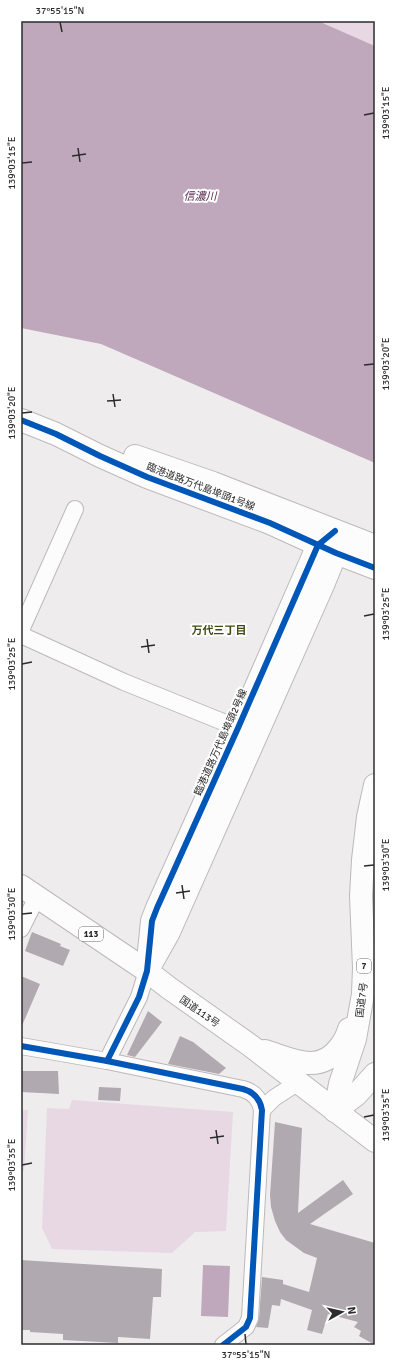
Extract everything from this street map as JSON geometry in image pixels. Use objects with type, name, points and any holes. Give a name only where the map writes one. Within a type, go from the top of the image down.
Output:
[{"type":"main road","name":"臨港道路万代島埠頭1号線","points":[[21,420],[56,434],[147,477],[270,523],[327,549],[375,568]]},
{"type":"main road","name":"臨港道路万代島埠頭1号線","points":[[56,434],[108,447],[152,462],[375,546]]},
{"type":"main road","name":"臨港道路万代島埠頭2号線","points":[[147,971],[169,932],[334,531]]},
{"type":"main road","name":"臨港道路万代島埠頭2号線","points":[[147,971],[152,921],[238,728],[327,549]]},
{"type":"main road","name":"国道7号","points":[[334,1111],[340,1084],[355,1039],[363,994],[364,968],[361,896],[362,860],[368,817],[375,785]]},
{"type":"main road","name":"国道113号","points":[[29,891],[147,971],[250,1046],[375,1141]]},
{"type":"main road","points":[[250,1046],[301,1062],[320,1063],[328,1060],[335,1054],[348,1035],[351,1011],[363,994]]},
{"type":"main road","points":[[334,1111],[356,1095],[375,1074]]},
{"type":"street","points":[[21,630],[75,509]]},
{"type":"street","points":[[21,635],[124,682],[238,728]]},
{"type":"street","points":[[21,929],[29,891]]},
{"type":"street","points":[[107,1061],[139,997],[147,971]]},
{"type":"street","points":[[21,1046],[107,1061],[248,1090],[260,1100],[262,1110],[250,1318],[246,1327],[223,1345]]},
{"type":"street","points":[[262,1110],[274,1098],[298,1082]]},
{"type":"shaded area","points":[[318,21],[375,21],[375,46]]},
{"type":"shaded area","points":[[72,1100],[233,1112],[226,1231],[195,1232],[172,1253],[52,1249],[42,1228],[47,1108],[69,1109]]},
{"type":"shaded area","points":[[21,1110],[28,1110],[24,1171],[21,1170]]},
{"type":"water","name":"信濃川","points":[[21,21],[318,21],[375,46],[375,463],[101,344],[21,328]]},
{"type":"water","points":[[203,1265],[230,1266],[228,1317],[201,1316]]},
{"type":"building","points":[[32,932],[61,944],[60,946],[70,950],[63,966],[25,951]]},
{"type":"building","points":[[21,976],[40,984],[21,1028]]},
{"type":"building","points":[[148,1011],[162,1022],[135,1057],[127,1055]]},
{"type":"building","points":[[180,1036],[193,1042],[226,1068],[219,1074],[168,1064]]},
{"type":"building","points":[[21,1071],[58,1071],[59,1094],[21,1092]]},
{"type":"building","points":[[99,1087],[121,1088],[120,1101],[98,1100]]},
{"type":"building","points":[[275,1122],[302,1128],[298,1213],[343,1180],[353,1194],[310,1224],[375,1243],[375,1345],[359,1336],[361,1331],[354,1327],[358,1322],[328,1314],[322,1334],[307,1330],[312,1310],[281,1299],[280,1306],[272,1305],[268,1328],[256,1327],[259,1319],[262,1277],[283,1280],[283,1284],[309,1292],[317,1258],[304,1253],[286,1240],[275,1221],[271,1207],[270,1195]]},
{"type":"building","points":[[21,1260],[162,1269],[161,1297],[153,1297],[150,1339],[118,1337],[118,1343],[63,1340],[63,1334],[21,1330]]},
{"type":"cycle path","points":[[21,420],[56,434],[147,477],[270,523],[336,553],[375,568]]},
{"type":"cycle path","points":[[107,1061],[139,997],[147,971],[152,921],[157,908],[318,545],[335,531]]},
{"type":"cycle path","points":[[21,1046],[107,1061],[243,1089],[250,1092],[258,1099],[262,1110],[250,1318],[246,1327],[223,1345]]},
{"type":"district","name":"万代三丁目","points":[[219,630]]}]
